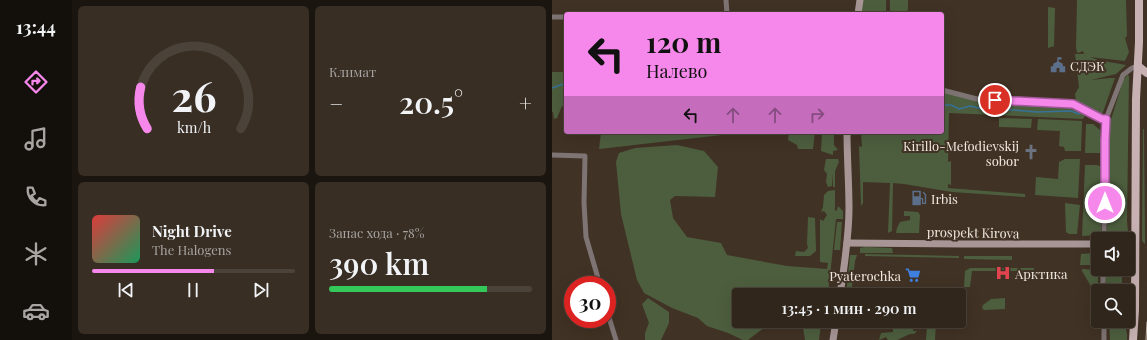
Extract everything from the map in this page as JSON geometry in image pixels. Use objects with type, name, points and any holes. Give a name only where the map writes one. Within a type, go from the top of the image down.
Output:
[{"type":"main road","points":[[1132,232],[1139,0]]},
{"type":"main road","points":[[1138,66],[1147,67]]},
{"type":"main road","points":[[1138,66],[1147,73]]},
{"type":"main road","points":[[1133,340],[1136,310],[1134,276]]},
{"type":"street","points":[[726,0],[727,12]]},
{"type":"street","points":[[858,12],[860,0]]},
{"type":"street","points":[[552,17],[564,17]]},
{"type":"street","points":[[1104,232],[1106,119],[1123,75],[1132,68],[1138,66]]},
{"type":"street","points":[[944,91],[977,99],[1073,104],[1102,119],[1106,119]]},
{"type":"street","points":[[841,288],[847,242],[849,210],[847,134]]},
{"type":"street","points":[[552,155],[585,156],[584,203],[586,237],[597,276]]},
{"type":"street","name":"prospekt Kirova","points":[[847,242],[1091,244]]},
{"type":"street","points":[[612,328],[616,340]]},
{"type":"street","points":[[833,340],[835,328]]},
{"type":"street","points":[[1104,328],[1104,340]]},
{"type":"green space","points":[[863,0],[886,0],[886,12],[861,12]]},
{"type":"green space","points":[[890,0],[908,0],[908,10],[904,12],[891,12]]},
{"type":"green space","points":[[1077,0],[1126,0],[1127,36],[1125,38],[1129,52],[1125,61],[1090,57],[1126,65],[1116,74],[1091,80],[1115,78],[1102,115],[1080,105],[1076,101],[1075,94],[1079,87],[1075,54],[1084,54],[1083,51],[1078,53],[1076,48]]},
{"type":"green space","points":[[1048,7],[1055,8],[1054,46],[1048,48]]},
{"type":"green space","points":[[552,72],[562,72],[564,73],[564,106],[562,106],[557,118],[554,119],[552,112]]},
{"type":"green space","points":[[1127,75],[1129,76],[1128,232],[1107,232],[1109,126],[1123,81]]},
{"type":"green space","points":[[944,91],[977,100],[1069,105],[1087,112],[1083,119],[949,113],[948,162],[951,161],[951,185],[948,184],[948,188],[1025,194],[1025,197],[952,192],[893,183],[892,231],[888,233],[890,183],[863,182],[863,203],[861,206],[859,146],[862,147],[861,134],[944,134]]},
{"type":"green space","points":[[999,118],[1032,119],[1031,128],[999,127]]},
{"type":"green space","points":[[1038,119],[1082,121],[1081,151],[1065,151],[1064,147],[1059,146],[1060,131],[1037,130]]},
{"type":"green space","points":[[1086,124],[1093,124],[1100,130],[1100,153],[1085,153]]},
{"type":"green space","points":[[1144,129],[1145,244],[1142,241]]},
{"type":"green space","points":[[601,134],[722,134],[722,135],[599,149]]},
{"type":"green space","points":[[789,134],[815,134],[813,149],[798,149],[797,145],[788,140]]},
{"type":"green space","points":[[822,134],[834,134],[834,145],[838,150],[833,151],[833,155],[821,151]]},
{"type":"green space","points":[[677,145],[704,151],[718,167],[715,197],[675,196],[670,200],[673,218],[687,237],[721,243],[727,255],[787,266],[827,269],[828,263],[820,262],[820,219],[823,221],[827,215],[824,211],[821,212],[824,195],[828,191],[835,190],[835,211],[837,210],[838,206],[843,211],[843,219],[836,219],[829,288],[732,288],[732,328],[764,328],[748,340],[743,340],[707,326],[698,318],[672,308],[644,293],[637,280],[621,214],[616,162],[619,153],[635,148]]},
{"type":"green space","points":[[826,159],[838,159],[839,162],[835,171],[835,187],[833,187],[833,173],[832,186],[828,187],[826,182],[827,174],[824,170]]},
{"type":"green space","points":[[1065,159],[1080,159],[1078,198],[1035,195],[1036,177],[1058,179],[1059,162]]},
{"type":"green space","points":[[1085,165],[1097,165],[1102,167],[1101,232],[1091,232],[1091,235],[1082,236]]},
{"type":"green space","points":[[1065,203],[1080,205],[1077,234],[1069,234],[1066,232]]},
{"type":"green space","points":[[904,211],[918,212],[920,215],[919,233],[896,233],[900,222],[910,220],[910,216],[904,216]]},
{"type":"green space","points":[[808,217],[815,218],[816,251],[810,256],[795,256],[796,251],[804,252],[808,248]]},
{"type":"green space","points":[[837,222],[842,222],[840,250],[834,250]]},
{"type":"green space","points":[[860,248],[892,248],[893,253],[860,253]]},
{"type":"green space","points":[[1091,253],[1091,265],[1080,265],[1081,254]]},
{"type":"green space","points":[[865,254],[959,256],[959,258],[865,256]]},
{"type":"green space","points":[[850,255],[857,255],[852,288],[847,288]]},
{"type":"green space","points":[[964,256],[1012,256],[1012,260],[964,259]]},
{"type":"green space","points":[[970,268],[1034,268],[1034,271],[972,271],[970,287],[964,287],[965,271]]},
{"type":"green space","points":[[1082,269],[1091,270],[1091,276],[1098,276],[1098,284],[1091,284],[1091,286]]},
{"type":"green space","points":[[1105,276],[1122,276],[1122,284],[1107,284],[1105,281]]},
{"type":"green space","points":[[648,298],[669,312],[669,323],[661,340],[645,340],[645,333],[649,323],[642,304]]},
{"type":"green space","points":[[1005,298],[1005,309],[984,310],[982,308],[983,305],[991,299]]},
{"type":"green space","points":[[803,328],[820,328],[819,340],[805,340]]},
{"type":"green space","points":[[893,328],[913,328],[913,331],[917,331],[914,334],[910,334],[897,340],[888,340],[886,337],[879,340],[881,333],[893,332]]},
{"type":"green space","points":[[927,328],[936,328],[935,340],[926,340]]},
{"type":"green space","points":[[1109,328],[1126,328],[1127,340],[1110,340]]},
{"type":"waterway","points":[[552,88],[564,84]]},
{"type":"waterway","points":[[944,105],[951,105],[959,109],[970,106],[988,110],[1037,112],[1071,111],[1079,114]]},
{"type":"tram line","points":[[1146,340],[1147,322]]},
{"type":"place","name":"СДЭК","points":[[1058,65]]},
{"type":"place","name":"Kirillo-Mefodievskij sobor","points":[[1031,152]]},
{"type":"place","name":"Irbis","points":[[919,198]]},
{"type":"place","name":"Арктика","points":[[1003,273]]},
{"type":"place","name":"Pyaterochka","points":[[913,275]]},
{"type":"route","points":[[995,100],[1073,104],[1088,111],[1098,118],[1106,119],[1105,203]]}]
